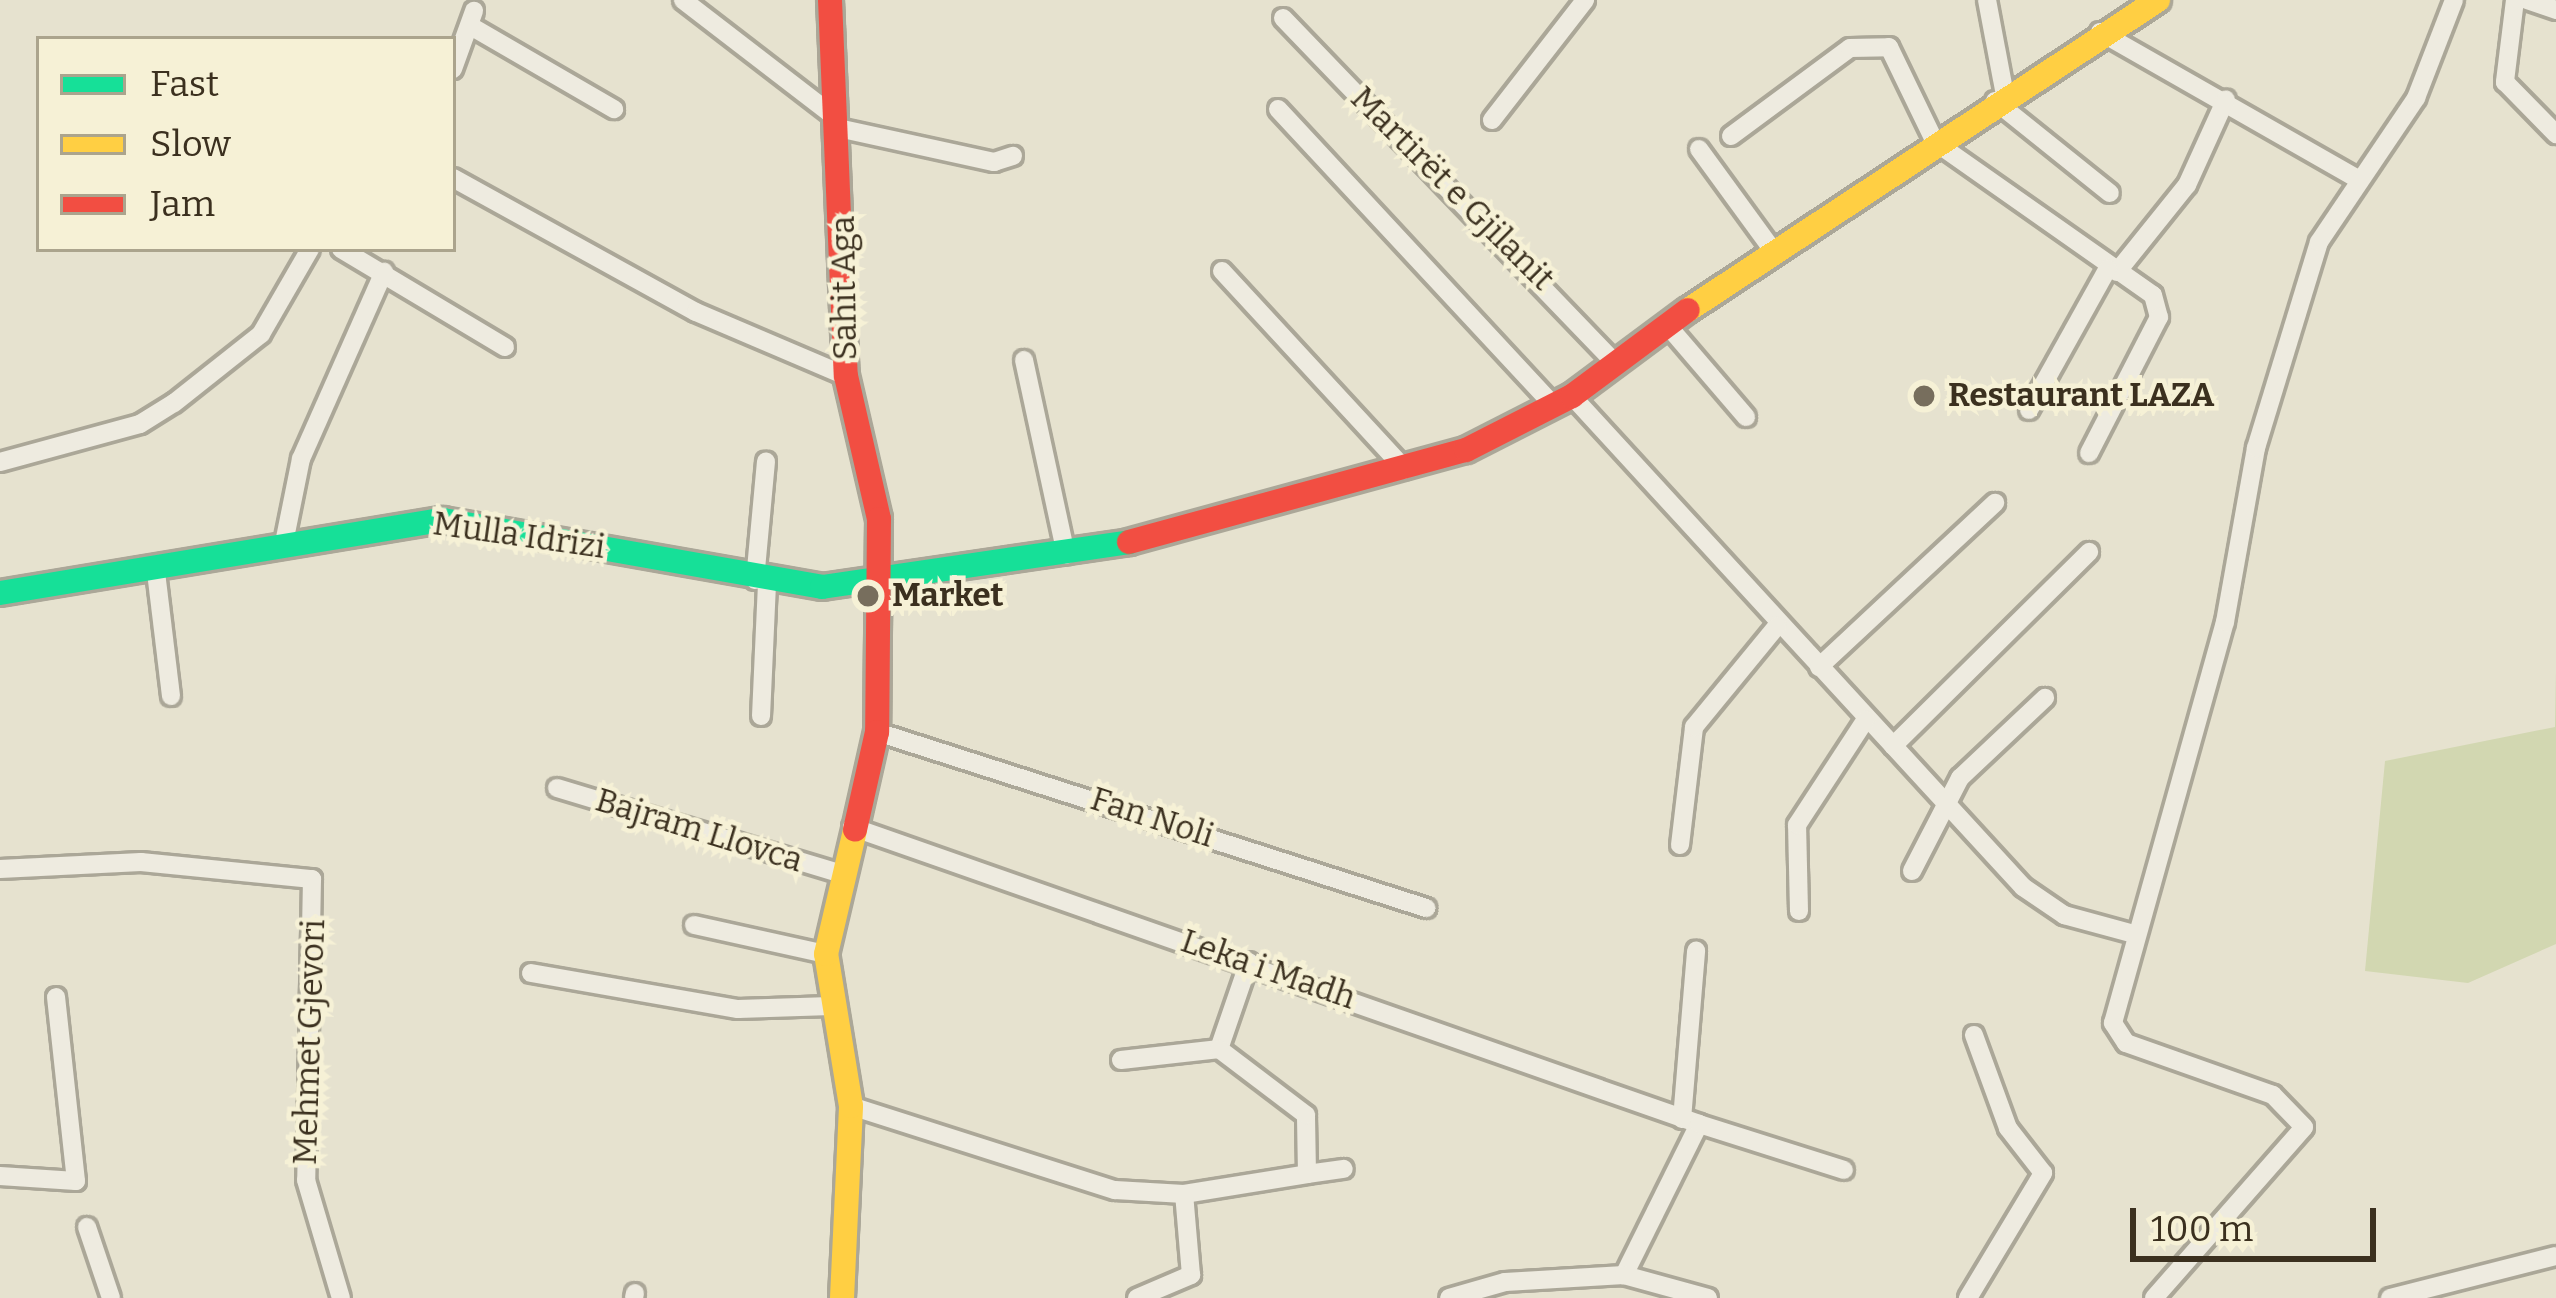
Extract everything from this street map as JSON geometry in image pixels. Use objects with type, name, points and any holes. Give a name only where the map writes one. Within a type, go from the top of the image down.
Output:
[{"type":"street","points":[[682,0],[837,123],[994,162],[1013,156]]},
{"type":"street","name":"Sahit Aga","points":[[830,0],[847,376],[879,519],[879,587]]},
{"type":"street","points":[[1492,120],[1585,0]]},
{"type":"street","points":[[1988,0],[2000,98],[2110,193]]},
{"type":"street","points":[[879,587],[1190,533],[1405,469],[1563,401],[1772,249],[2098,32],[2158,0]]},
{"type":"street","points":[[2154,1298],[2304,1127],[2273,1095],[2115,1034],[2134,934],[2225,622],[2256,448],[2319,242],[2356,178],[2416,98],[2454,0]]},
{"type":"street","points":[[2515,0],[2505,82],[2556,134]]},
{"type":"street","points":[[2528,0],[2556,10]]},
{"type":"street","name":"Martirët e Gjilanit","points":[[1283,18],[1616,364]]},
{"type":"street","points":[[456,62],[474,20],[614,109]]},
{"type":"street","points":[[2098,32],[2226,99],[2356,178]]},
{"type":"street","points":[[1731,136],[1869,41],[1889,47],[1935,142],[2153,295],[2159,317],[2089,453]]},
{"type":"street","points":[[2029,410],[2112,270],[2187,185],[2226,99]]},
{"type":"street","points":[[1278,109],[1819,667],[2023,887],[2064,915],[2134,934]]},
{"type":"street","points":[[1699,149],[1772,249]]},
{"type":"street","points":[[456,180],[696,312],[847,376]]},
{"type":"street","points":[[0,462],[140,424],[174,403],[261,334],[308,252]]},
{"type":"street","points":[[346,252],[505,347]]},
{"type":"street","points":[[1222,271],[1405,469]]},
{"type":"street","points":[[283,548],[301,459],[383,272]]},
{"type":"street","points":[[1668,326],[1747,417]]},
{"type":"street","points":[[1024,360],[1066,555]]},
{"type":"street","points":[[761,716],[766,463]]},
{"type":"street","points":[[1819,667],[1995,503]]},
{"type":"street","name":"Mulla Idrizi","points":[[0,593],[156,572],[443,520],[761,581],[879,587]]},
{"type":"street","points":[[1893,746],[2090,552]]},
{"type":"street","points":[[156,572],[171,696]]},
{"type":"street","name":"Bajram Llovca","points":[[842,1298],[851,1106],[826,954],[877,732],[879,587]]},
{"type":"street","points":[[1680,845],[1694,728],[1777,626]]},
{"type":"street","points":[[1912,871],[1944,799],[2045,698]]},
{"type":"street","points":[[1799,911],[1797,825],[1866,719]]},
{"type":"street","name":"Fan Noli","points":[[877,732],[1426,908]]},
{"type":"street","name":"Bajram Llovca","points":[[557,788],[841,874]]},
{"type":"street","name":"Leka i Madh","points":[[852,826],[1690,1121],[1844,1170]]},
{"type":"street","name":"Mehmet Gjevori","points":[[0,868],[141,862],[311,879],[306,1180],[341,1298]]},
{"type":"street","points":[[694,925],[826,954]]},
{"type":"street","points":[[1624,1275],[1690,1121],[1696,951]]},
{"type":"street","points":[[1219,1049],[1249,962]]},
{"type":"street","points":[[530,973],[738,1009],[831,1006]]},
{"type":"street","points":[[0,1176],[76,1181],[56,997]]},
{"type":"street","points":[[1968,1298],[2043,1173],[2008,1128],[1974,1035]]},
{"type":"street","points":[[1121,1060],[1219,1049],[1306,1115],[1307,1174]]},
{"type":"street","points":[[851,1106],[1059,1178],[1184,1194],[1343,1169]]},
{"type":"street","points":[[1137,1298],[1191,1275],[1184,1194]]},
{"type":"street","points":[[87,1227],[111,1298]]},
{"type":"street","points":[[2390,1298],[2556,1256]]},
{"type":"street","points":[[1449,1298],[1505,1282],[1624,1275],[1708,1298]]},
{"type":"green space","points":[[2556,671],[2556,944],[2468,983],[2365,971],[2385,761],[2555,727]]},
{"type":"traffic: fast","points":[[0,593],[443,520],[822,587],[1129,542]]},
{"type":"traffic: slow","points":[[1688,310],[2158,0]]},
{"type":"traffic: slow","points":[[842,1298],[851,1106],[826,954],[855,830]]},
{"type":"traffic: jam","points":[[830,0],[846,376],[879,519],[877,732],[855,830]]},
{"type":"traffic: jam","points":[[1129,542],[1466,450],[1572,396],[1688,310]]},
{"type":"place","name":"Restaurant LAZA","points":[[1924,396]]},
{"type":"place","name":"Market","points":[[868,596]]}]
